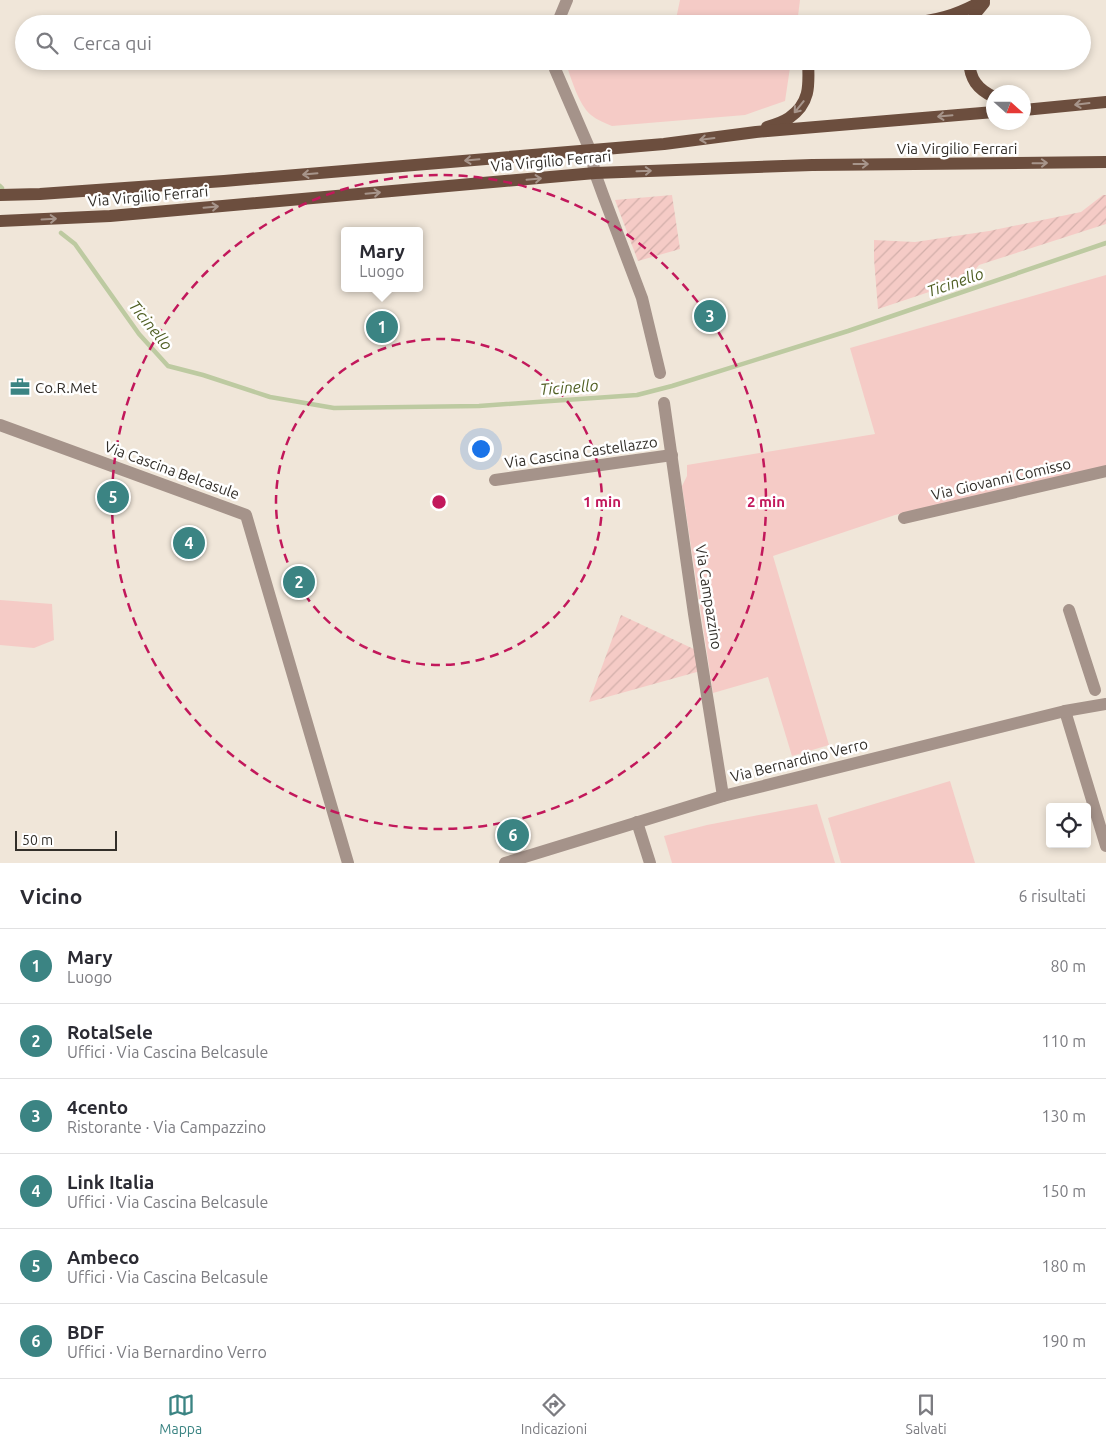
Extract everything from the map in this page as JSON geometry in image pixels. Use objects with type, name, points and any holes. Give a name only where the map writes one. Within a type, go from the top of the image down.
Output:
[{"type":"main road","points":[[952,15],[986,0]]},
{"type":"main road","points":[[974,15],[986,0]]},
{"type":"main road","points":[[756,132],[789,118],[803,104],[808,94],[808,70]]},
{"type":"main road","points":[[970,70],[975,84],[986,94]]},
{"type":"main road","points":[[1031,109],[1106,102]]},
{"type":"main road","points":[[1031,105],[1058,107]]},
{"type":"main road","name":"Via Virgilio Ferrari","points":[[0,195],[224,181],[664,144],[756,132],[986,113]]},
{"type":"main road","name":"Via Virgilio Ferrari","points":[[0,221],[110,216],[595,173],[812,165],[1106,162]]},
{"type":"street","points":[[561,15],[567,0]]},
{"type":"street","points":[[555,70],[590,150],[595,173],[642,298],[660,373]]},
{"type":"street","name":"Via Campazzino","points":[[664,404],[694,614],[723,796]]},
{"type":"street","name":"Via Cascina Belcasule","points":[[0,425],[246,514],[348,863]]},
{"type":"street","name":"Via Cascina Castellazzo","points":[[495,480],[672,455]]},
{"type":"street","name":"Via Giovanni Comisso","points":[[904,518],[1106,471]]},
{"type":"street","points":[[1069,610],[1095,690]]},
{"type":"street","name":"Via Bernardino Verro","points":[[505,863],[723,796],[1065,710],[1106,704]]},
{"type":"street","points":[[1065,710],[1106,846]]},
{"type":"street","points":[[637,822],[650,863]]},
{"type":"shaded area","points":[[680,0],[800,0],[798,15],[677,15]]},
{"type":"shaded area","points":[[568,70],[790,70],[785,101],[745,115],[612,126],[591,115],[582,104]]},
{"type":"shaded area","points":[[672,195],[680,249],[638,261],[615,200]]},
{"type":"shaded area","points":[[1103,195],[1106,195],[1106,224],[979,265],[968,279],[878,309],[874,240],[915,242],[989,231],[1081,212]]},
{"type":"shaded area","points":[[1106,275],[1106,466],[895,515],[773,556],[829,745],[792,756],[768,677],[713,693],[682,486],[687,476],[687,465],[875,434],[850,348]]},
{"type":"shaded area","points":[[0,600],[52,604],[54,640],[34,648],[0,645]]},
{"type":"shaded area","points":[[621,615],[698,651],[704,670],[589,702]]},
{"type":"shaded area","points":[[950,781],[975,863],[841,863],[828,818]]},
{"type":"shaded area","points":[[817,804],[835,863],[672,863],[664,836],[707,825]]},
{"type":"waterway","name":"Ticinello","points":[[61,233],[75,244],[139,334],[168,366],[203,375],[270,397],[334,408],[479,406],[637,395],[672,386],[848,331],[1106,243]]},
{"type":"place","name":"4cento","points":[[710,316]]},
{"type":"place","name":"Mary","points":[[382,327]]},
{"type":"place","name":"Co.R.Met","points":[[20,387]]},
{"type":"place","name":"Ambeco","points":[[113,497]]},
{"type":"place","name":"Link Italia","points":[[189,543]]},
{"type":"place","name":"RotalSele","points":[[299,582]]},
{"type":"place","name":"BDF","points":[[513,835]]}]
